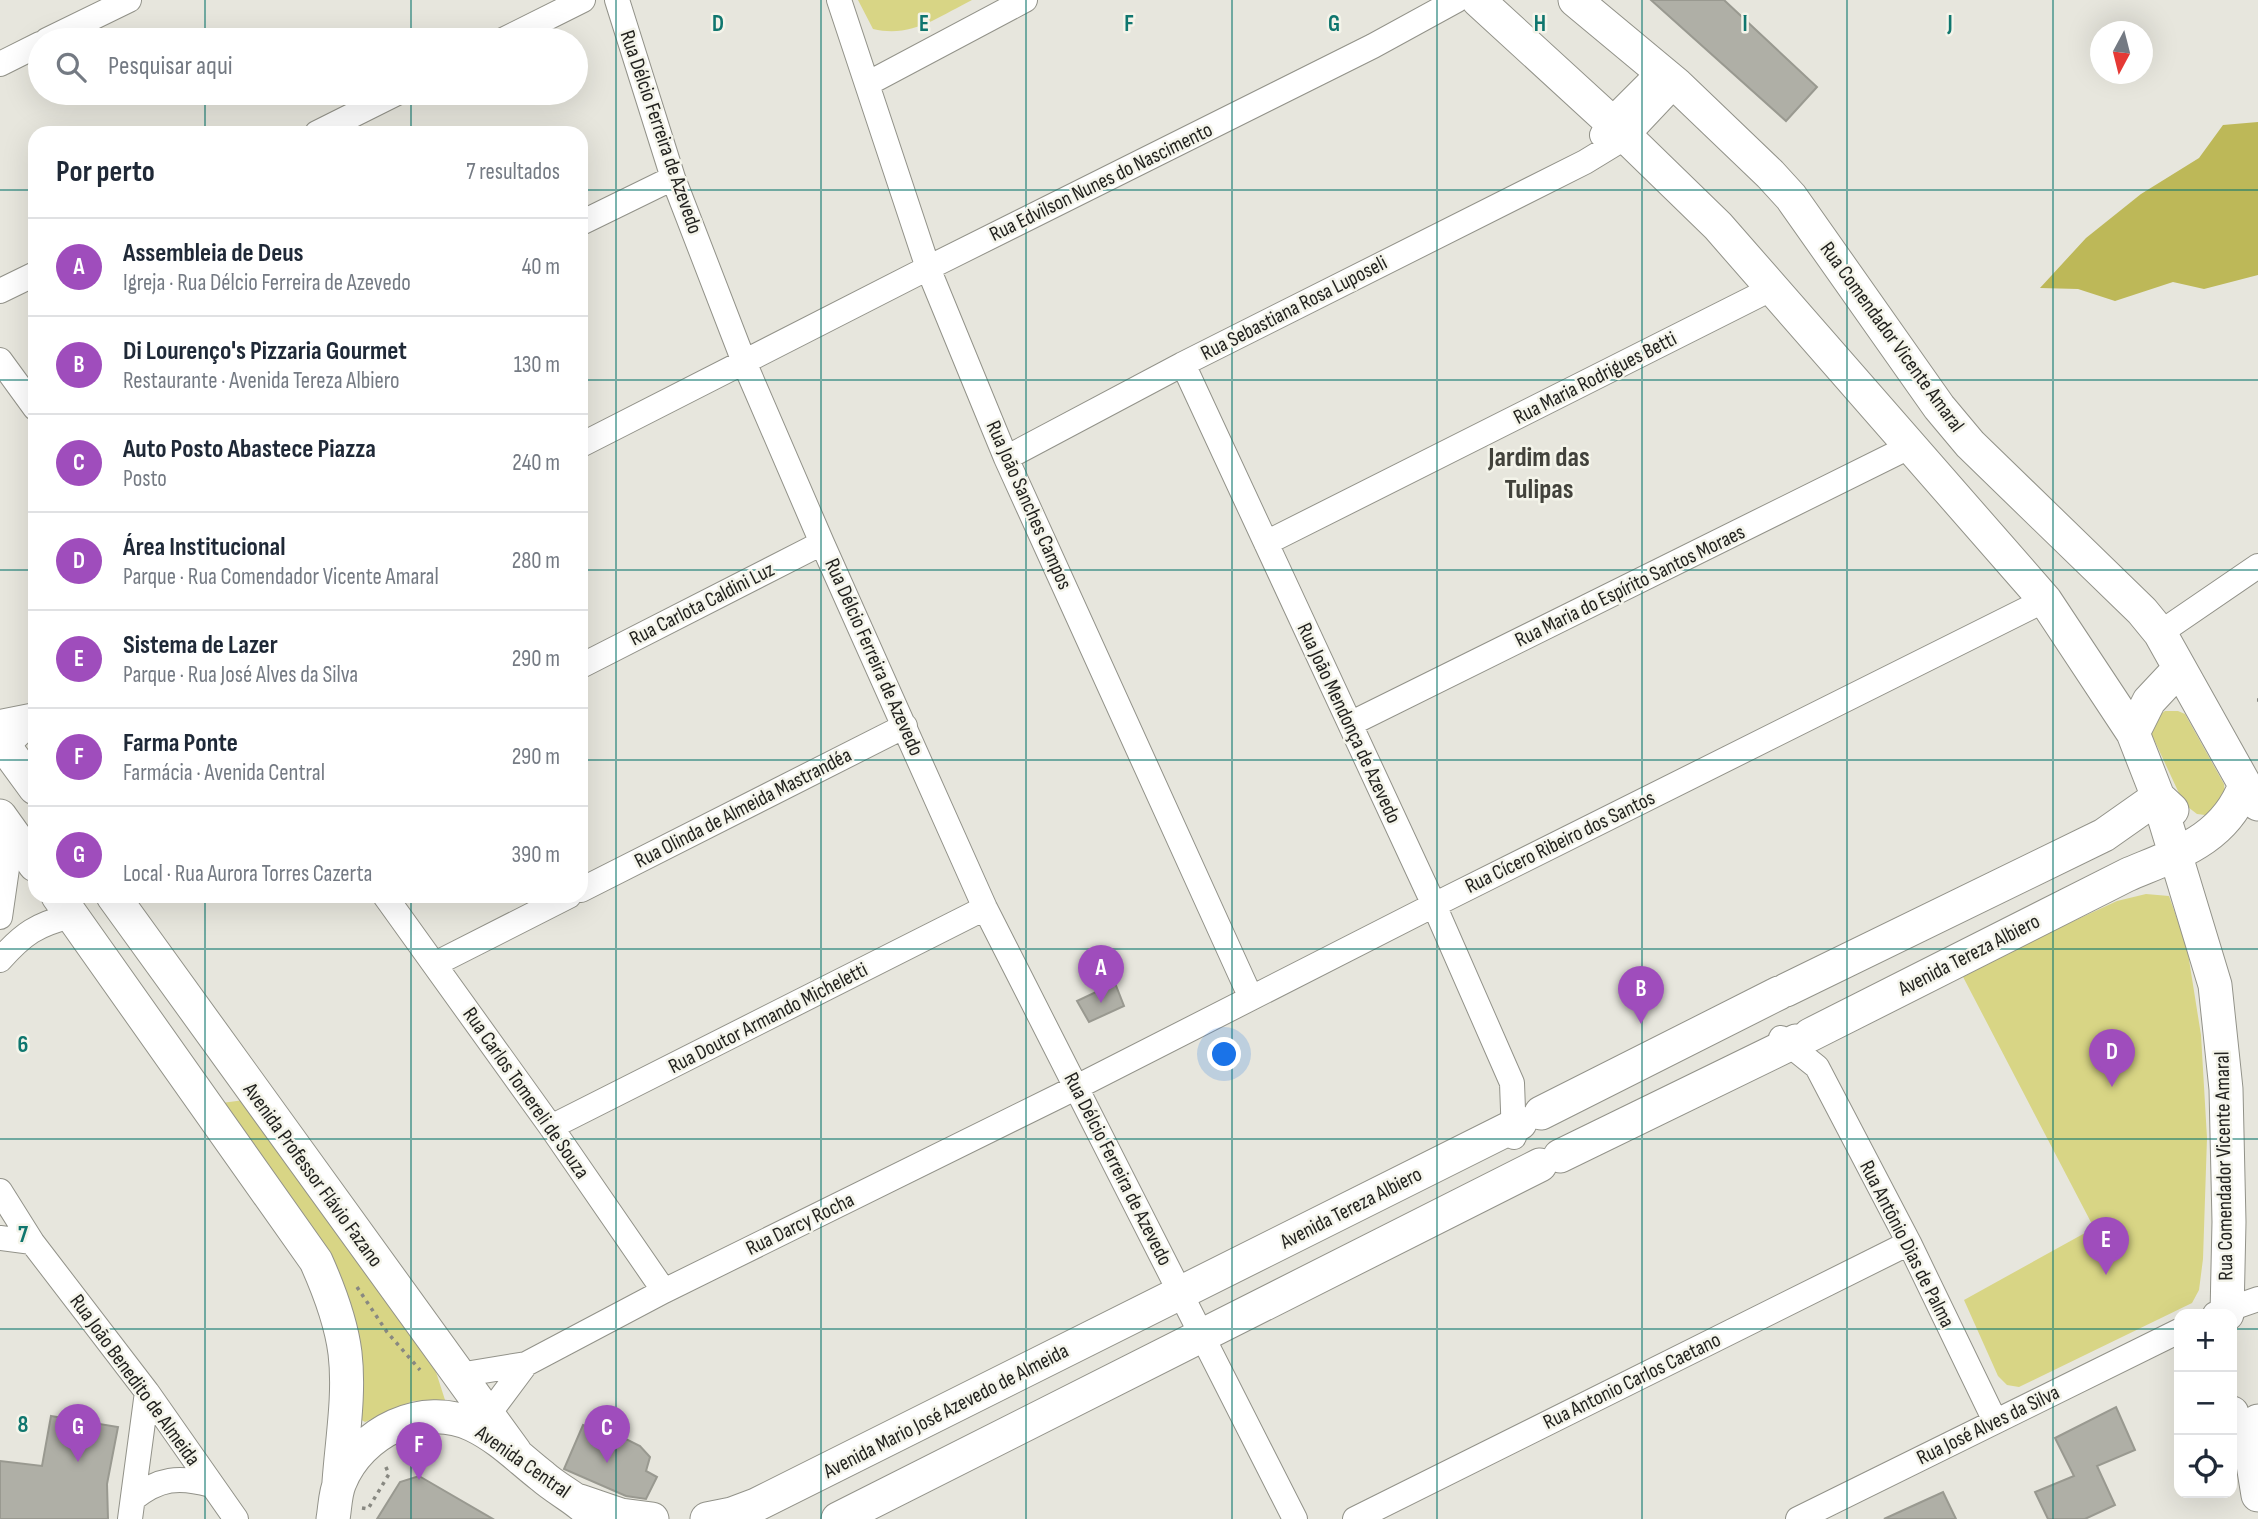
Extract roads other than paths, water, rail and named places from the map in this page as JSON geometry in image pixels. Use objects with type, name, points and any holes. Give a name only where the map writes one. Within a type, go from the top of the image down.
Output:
[{"type":"street","points":[[72,28],[129,0]]},
{"type":"street","points":[[527,28],[583,0]]},
{"type":"street","name":"Rua Délcio Ferreira de Azevedo","points":[[617,0],[673,178],[744,362],[822,543],[985,908],[1295,1519]]},
{"type":"street","name":"Rua João Sanches Campos","points":[[839,0],[928,268],[1006,458],[1251,998]]},
{"type":"street","points":[[867,85],[1026,0]]},
{"type":"street","name":"Rua Edvilson Nunes do Nascimento","points":[[588,440],[1373,47],[1457,0]]},
{"type":"street","name":"Rua Comendador Vicente Amaral","points":[[1478,0],[1718,226],[2045,600],[2133,733],[2158,797],[2215,985],[2226,1089],[2229,1222],[2223,1309]]},
{"type":"street","name":"Rua Comendador Vicente Amaral","points":[[1575,0],[1668,78],[1745,149],[1791,197],[1938,407],[1970,444],[2142,611],[2175,660],[2252,794],[2217,828],[2176,855]]},
{"type":"street","points":[[0,64],[28,50]]},
{"type":"street","points":[[1585,162],[1627,138],[1668,78]]},
{"type":"street","points":[[331,126],[373,105]]},
{"type":"street","name":"Rua Sebastiana Rosa Luposeli","points":[[1006,458],[1183,364],[1585,162],[1609,156],[1627,138]]},
{"type":"street","points":[[588,220],[673,178]]},
{"type":"street","points":[[0,291],[28,277]]},
{"type":"street","name":"Rua Maria Rodrigues Betti","points":[[1266,543],[1773,288]]},
{"type":"street","points":[[0,360],[28,398]]},
{"type":"street","name":"Rua João Mendonça de Azevedo","points":[[1183,364],[1434,905],[1512,1083],[1532,1121]]},
{"type":"street","name":"Rua Maria do Espírito Santos Moraes","points":[[1350,724],[1909,447]]},
{"type":"street","name":"Rua Carlota Caldini Luz","points":[[588,662],[822,543]]},
{"type":"street","points":[[2133,733],[2175,660],[2258,566]]},
{"type":"street","name":"Rua Cícero Ribeiro dos Santos","points":[[1076,1088],[1434,905],[2045,600]]},
{"type":"street","points":[[28,722],[1,743],[28,779]]},
{"type":"street","name":"Rua Olinda de Almeida Mastrandéa","points":[[588,886],[905,726]]},
{"type":"street","points":[[2158,797],[2172,810],[2187,818],[2217,828]]},
{"type":"street","name":"Avenida Tereza Albiero","points":[[1181,1293],[1532,1121],[1782,991],[2104,835],[2158,797]]},
{"type":"street","points":[[6,825],[28,855]]},
{"type":"street","points":[[0,918],[6,825]]},
{"type":"street","points":[[2104,835],[2126,836],[2132,843],[2131,873],[2156,871],[2169,875],[2187,889]]},
{"type":"street","name":"Avenida Tereza Albiero","points":[[1202,1335],[1802,1035],[2131,873],[2176,855]]},
{"type":"street","points":[[0,960],[21,936],[74,903],[316,1261],[336,1313],[345,1354],[346,1388],[339,1482]]},
{"type":"street","name":"Avenida Professor Flávio Fazano","points":[[118,903],[515,1452]]},
{"type":"street","name":"Rua Carlos Tomereli de Souza","points":[[389,903],[551,1127],[664,1292]]},
{"type":"street","points":[[435,964],[555,903]]},
{"type":"street","name":"Rua Doutor Armando Micheletti","points":[[551,1127],[985,908]]},
{"type":"street","points":[[1801,990],[1818,1006],[1802,1035],[1775,1034],[1767,1020],[1769,1005],[1782,991],[1801,990]]},
{"type":"street","name":"Rua Antônio Dias de Palma","points":[[1802,1035],[1909,1243],[1995,1421]]},
{"type":"street","name":"Rua João Mendonça de Azevedo","points":[[1512,1083],[1532,1121]]},
{"type":"street","name":"Rua Darcy Rocha","points":[[460,1376],[526,1364],[664,1292],[1076,1088]]},
{"type":"street","points":[[1532,1121],[1561,1124],[1566,1138],[1565,1146],[1550,1161],[1528,1163],[1514,1144],[1532,1121]]},
{"type":"street","name":"Rua João Benedito de Almeida","points":[[0,1191],[32,1242],[147,1392],[236,1519]]},
{"type":"street","name":"Rua João Benedito de Almeida","points":[[0,1210],[32,1242]]},
{"type":"street","points":[[0,1238],[32,1242]]},
{"type":"street","name":"Rua Antonio Carlos Caetano","points":[[1355,1519],[1909,1243]]},
{"type":"street","name":"Avenida Mario José Azevedo de Almeida","points":[[707,1519],[756,1505],[1181,1293]]},
{"type":"street","points":[[2231,1309],[2258,1299]]},
{"type":"street","name":"Rua José Alves da Silva","points":[[1798,1519],[2174,1333]]},
{"type":"street","points":[[838,1519],[1202,1335]]},
{"type":"street","name":"Rua Darcy Rocha","points":[[488,1415],[526,1364]]},
{"type":"street","points":[[132,1509],[147,1392]]},
{"type":"street","name":"Avenida Central","points":[[330,1519],[339,1482],[370,1441],[388,1429],[422,1417],[471,1424],[515,1452],[544,1478],[588,1510]]},
{"type":"street","points":[[2252,1458],[2258,1421]]},
{"type":"street","points":[[2237,1429],[2252,1458],[2258,1495]]},
{"type":"street","points":[[132,1509],[149,1486],[170,1480],[190,1479],[211,1485]]},
{"type":"street","points":[[588,1510],[652,1519]]},
{"type":"place","name":"Assembleia de Deus","points":[[1101,1003]]},
{"type":"place","name":"Di Lourenço's Pizzaria Gourmet","points":[[1641,1024]]},
{"type":"place","name":"Área Institucional","points":[[2112,1087]]},
{"type":"place","name":"Sistema de Lazer","points":[[2106,1275]]},
{"type":"place","name":"ㅤ","points":[[78,1462]]},
{"type":"place","name":"Auto Posto Abastece Piazza","points":[[607,1463]]},
{"type":"place","name":"Farma Ponte","points":[[419,1480]]},
{"type":"district","name":"Jardim das Tulipas","points":[[1539,473]]}]
